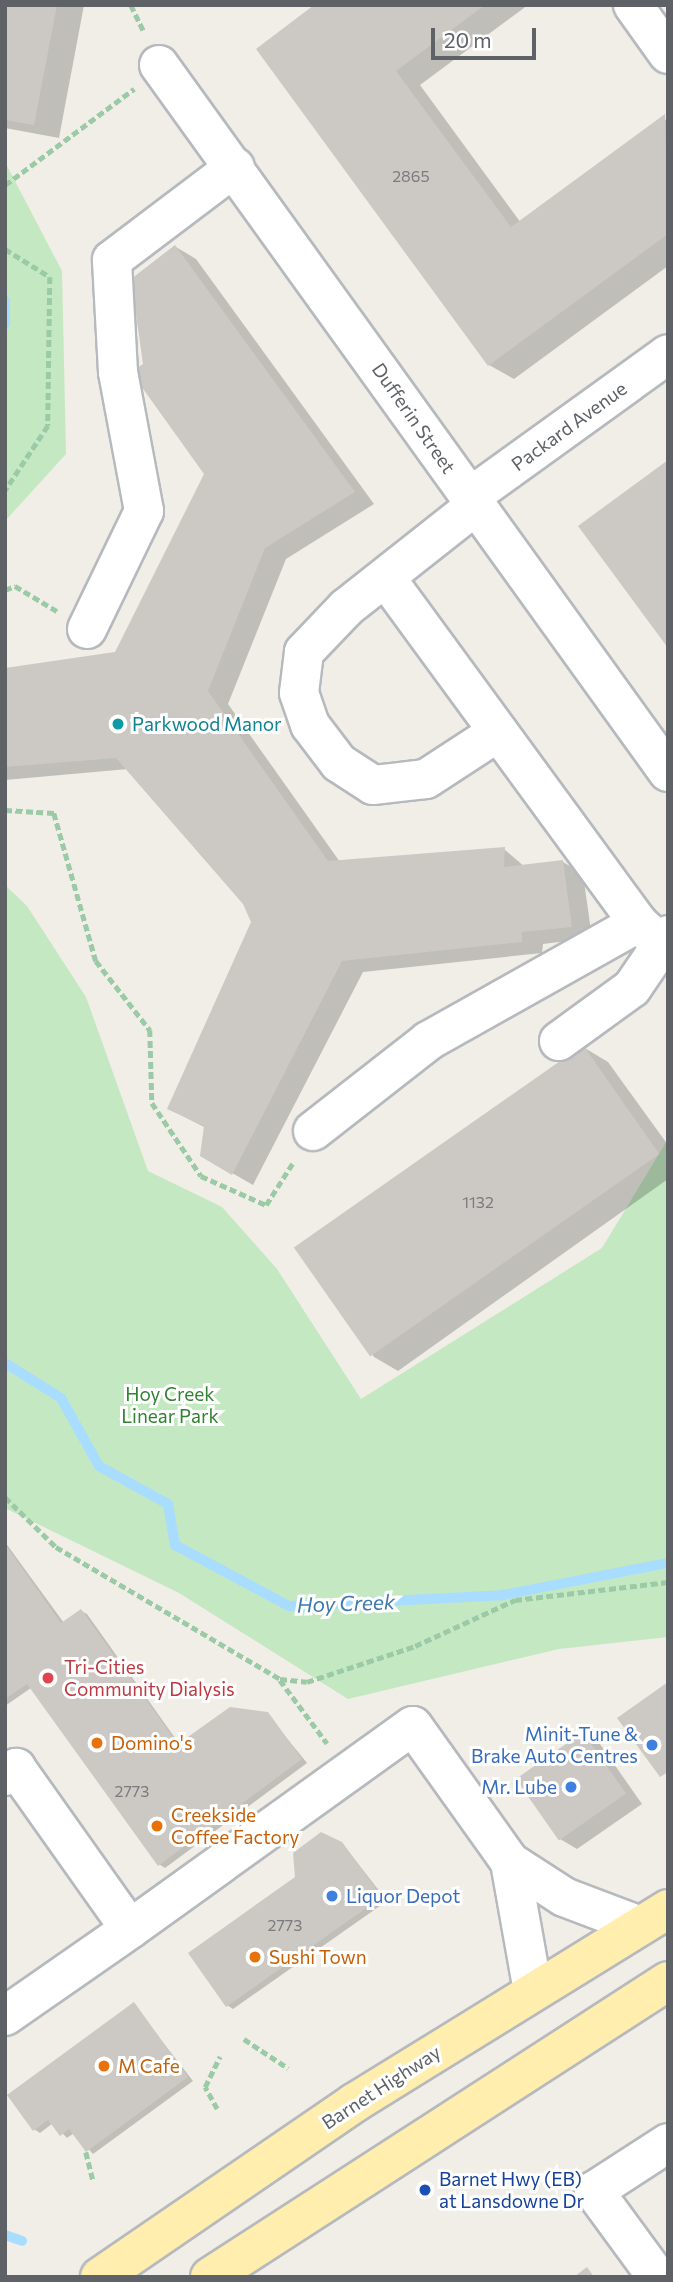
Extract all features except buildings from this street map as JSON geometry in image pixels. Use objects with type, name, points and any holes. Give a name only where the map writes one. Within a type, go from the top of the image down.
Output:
[{"type":"main road","name":"Barnet Highway","points":[[100,2277],[354,2103],[653,1917]]},
{"type":"main road","points":[[210,2277],[666,1987]]},
{"type":"street","points":[[633,5],[668,54]]},
{"type":"street","name":"Dufferin Street","points":[[159,65],[668,772]]},
{"type":"street","points":[[87,629],[144,511],[118,372],[112,260],[235,167]]},
{"type":"street","name":"Packard Avenue","points":[[498,732],[426,779],[373,785],[338,763],[310,725],[299,693],[304,652],[346,608],[388,581],[473,501],[668,354]]},
{"type":"street","points":[[388,581],[498,732],[655,933]]},
{"type":"street","points":[[559,1041],[632,988],[655,933]]},
{"type":"street","points":[[313,1131],[428,1041],[655,933]]},
{"type":"street","points":[[5,2016],[412,1727],[510,1862],[564,1897],[653,1917]]},
{"type":"street","points":[[5,1776],[16,1768],[130,1929]]},
{"type":"street","points":[[510,1862],[533,1991]]},
{"type":"street","points":[[657,2277],[594,2191],[668,2143]]},
{"type":"path","points":[[5,185],[114,107],[159,65]]},
{"type":"path","points":[[5,249],[50,277],[48,426],[5,491]]},
{"type":"path","points":[[5,590],[15,586],[87,629]]},
{"type":"path","points":[[5,810],[54,813],[96,961],[150,1030],[152,1103],[201,1176],[266,1205],[313,1131]]},
{"type":"path","points":[[5,1497],[56,1547],[280,1679],[349,1773]]},
{"type":"path","points":[[280,1679],[307,1682],[415,1646],[515,1600],[668,1582]]},
{"type":"path","points":[[244,2039],[288,2068]]},
{"type":"path","points":[[218,2109],[205,2087],[220,2056]]},
{"type":"path","points":[[86,2152],[93,2181]]},
{"type":"green space","points":[[5,162],[62,271],[66,454],[5,521]]},
{"type":"green space","name":"Hoy Creek Linear Park","points":[[5,885],[27,906],[86,997],[148,1171],[222,1207],[277,1269],[361,1399],[602,1248],[668,1139],[668,1637],[559,1649],[348,1699],[179,1593],[5,1508]]},
{"type":"waterway","name":"Hoy Creek","points":[[5,301],[5,324]]},
{"type":"waterway","name":"Hoy Creek","points":[[5,1363],[61,1398],[99,1466],[168,1504],[175,1545],[289,1606],[503,1595],[668,1563]]},
{"type":"waterway","points":[[5,2235],[22,2241]]},
{"type":"place","name":"Parkwood Manor","points":[[118,724]]},
{"type":"place","name":"Tri-Cities Community Dialysis","points":[[48,1678]]},
{"type":"place","name":"Domino's","points":[[97,1743]]},
{"type":"place","name":"Minit-Tune & Brake Auto Centres","points":[[652,1745]]},
{"type":"place","name":"Mr. Lube","points":[[571,1787]]},
{"type":"place","name":"Creekside Coffee Factory","points":[[157,1826]]},
{"type":"place","name":"Liquor Depot","points":[[332,1896]]},
{"type":"place","name":"Sushi Town","points":[[255,1957]]},
{"type":"place","name":"M Cafe","points":[[104,2066]]},
{"type":"place","name":"Barnet Hwy (EB) at Lansdowne Dr","points":[[425,2190]]}]
